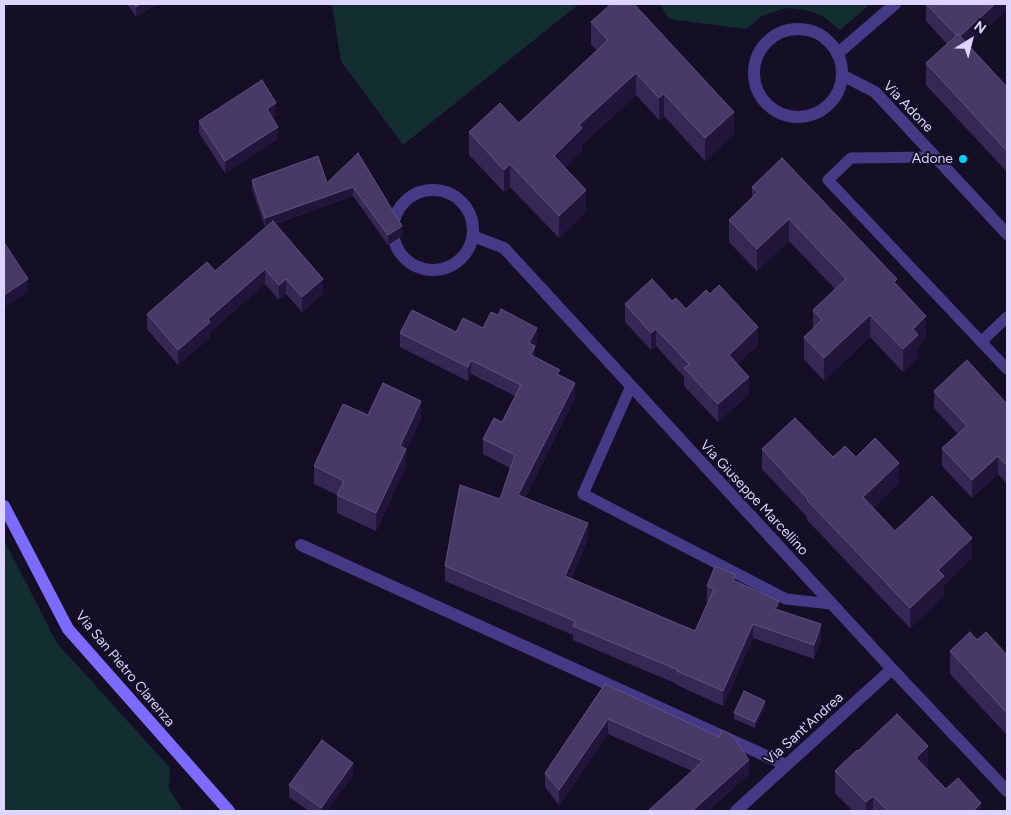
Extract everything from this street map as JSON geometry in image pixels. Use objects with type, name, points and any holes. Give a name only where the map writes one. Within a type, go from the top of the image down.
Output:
[{"type":"main road","name":"Via San Pietro Clarenza","points":[[4,506],[68,629],[229,811]]},
{"type":"street","points":[[837,54],[895,4]]},
{"type":"street","points":[[802,29],[816,33],[829,42],[837,54],[841,64],[842,75],[839,90],[831,102],[819,112],[805,117],[790,117],[776,111],[764,102],[756,89],[753,74],[756,60],[762,46],[773,36],[787,30],[802,29]]},
{"type":"street","name":"Via Adone","points":[[842,75],[875,92],[1007,234]]},
{"type":"street","points":[[424,190],[437,190],[450,193],[461,200],[473,223],[473,236],[468,250],[460,260],[448,267],[436,270],[422,269],[409,263],[400,253],[394,241],[392,228],[395,215],[402,204],[412,195],[424,190]]},
{"type":"street","name":"Via Giuseppe Marcellino","points":[[473,236],[504,248],[831,604],[1007,790]]},
{"type":"street","points":[[302,545],[786,765]]},
{"type":"street","name":"Via Sant'Andrea","points":[[736,811],[892,669]]},
{"type":"lane","points":[[935,157],[851,158],[828,180],[1007,369]]},
{"type":"lane","points":[[982,342],[1007,317]]},
{"type":"lane","points":[[631,386],[583,494],[786,600],[831,604]]},
{"type":"green space","points":[[332,4],[579,4],[403,145],[341,61]]},
{"type":"green space","points":[[660,4],[870,4],[840,30],[821,15],[806,10],[785,8],[762,16],[746,29],[669,19]]},
{"type":"green space","points":[[4,540],[57,643],[170,768],[169,789],[183,811],[4,811]]},
{"type":"building","points":[[611,4],[634,4],[734,112],[705,138],[664,94],[659,98],[636,73],[579,125],[582,128],[554,156],[586,190],[559,216],[510,164],[504,170],[469,132],[500,103],[519,123],[608,40],[591,22]]},
{"type":"building","points":[[926,4],[995,4],[960,36],[956,35]]},
{"type":"building","points":[[958,34],[1007,87],[1007,151],[926,63]]},
{"type":"building","points":[[262,80],[276,103],[267,109],[278,127],[225,161],[199,121]]},
{"type":"building","points":[[358,153],[402,226],[388,235],[353,187],[265,218],[252,180],[318,156],[327,183]]},
{"type":"building","points":[[782,158],[897,279],[894,282],[926,316],[913,329],[918,335],[903,349],[870,315],[824,358],[804,337],[822,320],[813,310],[846,279],[789,219],[757,249],[729,220],[758,192],[752,187]]},
{"type":"building","points":[[273,221],[323,279],[302,297],[286,279],[279,285],[265,269],[208,319],[210,322],[178,350],[147,314],[207,262],[215,271]]},
{"type":"building","points":[[4,245],[28,279],[4,295]]},
{"type":"building","points":[[652,279],[672,301],[676,298],[686,309],[706,290],[710,294],[719,285],[758,327],[729,355],[749,377],[718,404],[684,368],[689,364],[656,329],[651,333],[625,304]]},
{"type":"building","points":[[501,309],[537,328],[529,343],[535,346],[531,355],[560,370],[557,374],[575,383],[518,495],[588,523],[565,576],[695,631],[714,589],[707,586],[715,566],[736,575],[733,580],[779,601],[775,609],[821,624],[814,645],[753,624],[723,691],[573,626],[575,621],[445,566],[460,485],[500,499],[515,455],[483,439],[494,418],[502,422],[521,385],[471,360],[468,367],[400,333],[412,310],[456,332],[463,318],[483,328],[491,312],[498,315]]},
{"type":"building","points":[[967,360],[1007,404],[1007,466],[998,456],[972,480],[942,448],[967,426],[934,391]]},
{"type":"building","points":[[383,383],[421,401],[400,446],[406,449],[376,513],[337,495],[344,481],[314,466],[343,404],[368,415]]},
{"type":"building","points":[[795,418],[833,457],[845,446],[856,457],[875,438],[899,463],[863,497],[895,531],[932,496],[972,538],[938,570],[944,576],[910,608],[807,500],[762,449]]},
{"type":"building","points":[[970,632],[977,640],[986,632],[1007,655],[1007,713],[950,651]]},
{"type":"building","points":[[605,684],[719,737],[722,730],[732,735],[749,760],[692,811],[648,811],[703,761],[608,719],[559,790],[545,773]]},
{"type":"building","points":[[744,691],[765,701],[755,722],[734,713]]},
{"type":"building","points":[[897,714],[928,746],[916,758],[946,789],[958,778],[981,803],[974,810],[976,811],[888,811],[873,796],[866,802],[835,771]]},
{"type":"building","points":[[322,740],[353,763],[321,808],[289,785]]},
{"type":"place","name":"Adone","points":[[963,159]]}]
